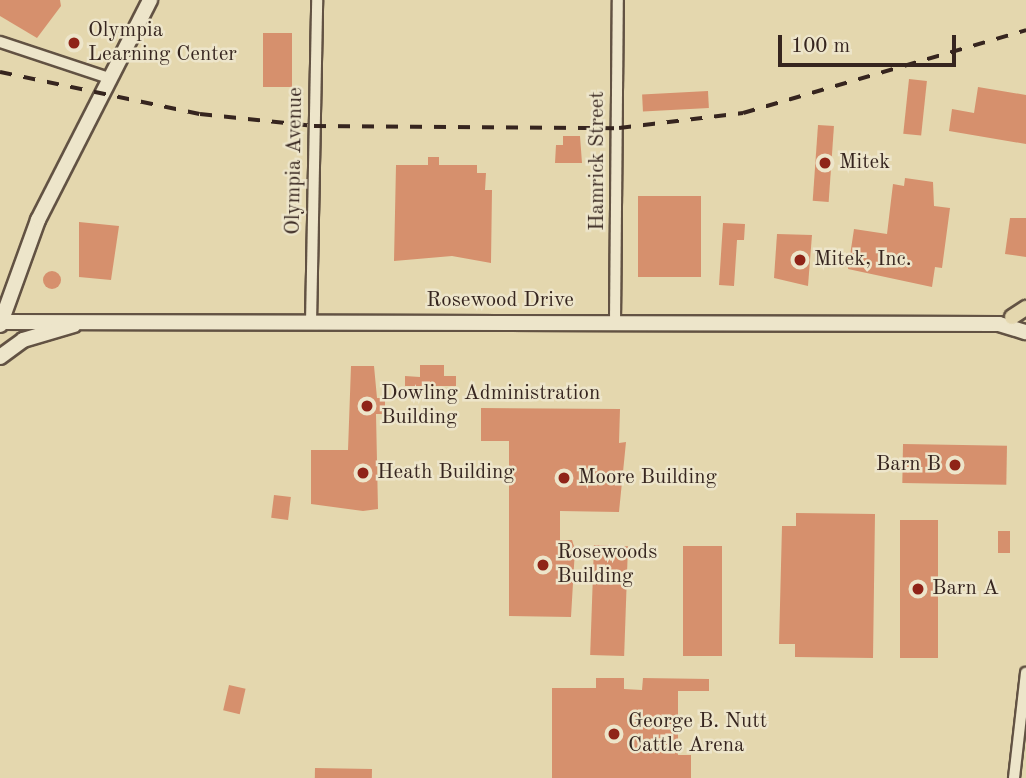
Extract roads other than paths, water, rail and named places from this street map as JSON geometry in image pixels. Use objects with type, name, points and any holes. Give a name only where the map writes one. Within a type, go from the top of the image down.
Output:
[{"type":"main road","points":[[0,323],[37,220],[106,77],[150,0]]},
{"type":"main road","points":[[1012,319],[1026,308]]},
{"type":"main road","name":"Rosewood Drive","points":[[0,323],[1012,319],[1023,336]]},
{"type":"main road","points":[[0,356],[23,340],[79,323]]},
{"type":"street","name":"Olympia Avenue","points":[[311,323],[317,0]]},
{"type":"street","name":"Hamrick Street","points":[[615,322],[618,0]]},
{"type":"street","points":[[0,42],[106,77]]},
{"type":"street","points":[[1014,778],[1026,673]]},
{"type":"railway","points":[[0,72],[200,114],[314,126],[619,128],[743,113],[1026,30]]},
{"type":"place","name":"Olympia Learning Center","points":[[74,43]]},
{"type":"place","name":"Mitek","points":[[825,163]]},
{"type":"place","name":"Mitek, Inc.","points":[[800,260]]},
{"type":"place","name":"Dowling Administration Building","points":[[367,406]]},
{"type":"place","name":"Barn B","points":[[955,465]]},
{"type":"place","name":"Heath Building","points":[[363,473]]},
{"type":"place","name":"Moore Building","points":[[564,478]]},
{"type":"place","name":"Rosewoods Building","points":[[543,565]]},
{"type":"place","name":"Barn A","points":[[918,589]]},
{"type":"place","name":"George B. Nutt Cattle Arena","points":[[614,734]]}]
